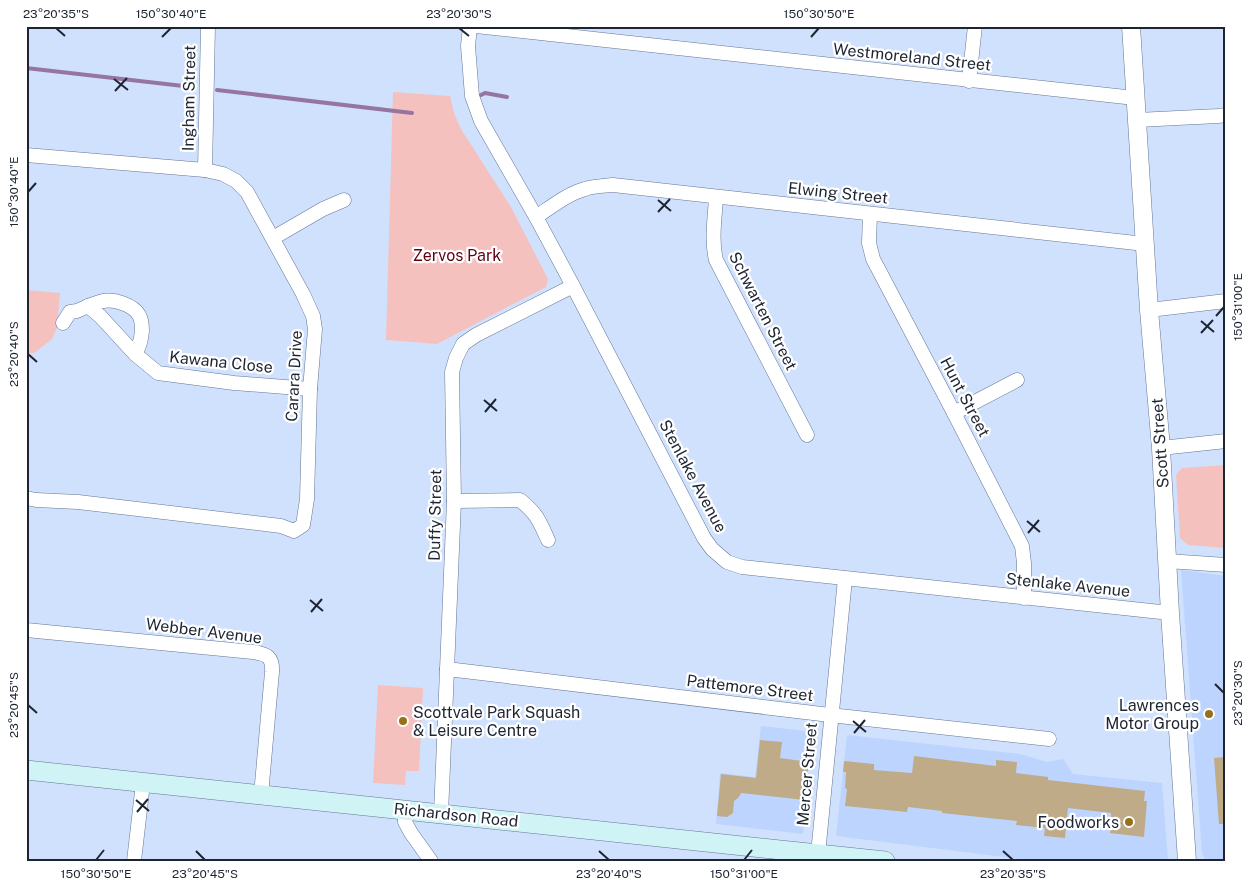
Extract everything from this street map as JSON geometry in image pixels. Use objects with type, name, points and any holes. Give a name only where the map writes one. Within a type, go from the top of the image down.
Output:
[{"type":"main road","name":"Richardson Road","points":[[26,770],[885,861]]},
{"type":"street","name":"Ingham Street","points":[[205,170],[208,26]]},
{"type":"street","name":"Stenlake Avenue","points":[[470,26],[468,46],[472,96],[481,121],[536,217],[700,529],[712,549],[727,562],[742,567],[845,579],[1170,613]]},
{"type":"street","name":"Westmoreland Street","points":[[476,26],[1135,98]]},
{"type":"street","points":[[969,81],[975,26]]},
{"type":"street","name":"Scott Street","points":[[1131,26],[1149,310],[1161,448],[1187,861]]},
{"type":"street","points":[[1137,120],[1226,115]]},
{"type":"street","name":"Carara Drive","points":[[26,155],[205,170],[223,174],[236,181],[247,192],[303,294],[313,316],[314,329],[310,389],[307,499],[303,524],[294,531],[281,526],[78,502],[26,498]]},
{"type":"street","name":"Elwing Street","points":[[536,217],[575,192],[586,188],[613,185],[1145,244]]},
{"type":"street","name":"Schwarten Street","points":[[716,197],[713,240],[716,260],[807,435]]},
{"type":"street","points":[[273,238],[323,209],[344,200]]},
{"type":"street","name":"Hunt Street","points":[[870,214],[869,243],[873,259],[1022,546],[1024,598]]},
{"type":"street","name":"Duffy Street","points":[[441,814],[454,502],[452,372],[463,344],[476,334],[573,286]]},
{"type":"street","points":[[63,323],[70,312],[104,301],[124,304],[136,311],[142,321],[140,346],[135,354]]},
{"type":"street","points":[[1149,310],[1226,301]]},
{"type":"street","name":"Kawana Close","points":[[88,306],[100,316],[135,354],[158,373],[234,383],[310,389]]},
{"type":"street","points":[[954,413],[1017,380]]},
{"type":"street","points":[[1161,448],[1226,441]]},
{"type":"street","points":[[454,502],[520,500],[533,511],[548,540]]},
{"type":"street","points":[[1167,561],[1226,566]]},
{"type":"street","name":"Mercer Street","points":[[818,854],[830,715],[845,579]]},
{"type":"street","name":"Webber Avenue","points":[[26,630],[253,652],[269,657],[272,663],[272,672],[261,795]]},
{"type":"street","name":"Pattemore Street","points":[[447,669],[1049,740]]},
{"type":"street","points":[[134,861],[143,783]]},
{"type":"street","points":[[405,810],[405,822],[410,832],[431,861]]},
{"type":"shaded area","name":"Lawrences Motor Group","points":[[1181,570],[1226,576],[1226,861],[1206,861],[1202,853]]},
{"type":"shaded area","points":[[761,726],[805,731],[811,737],[803,834],[716,824],[720,773],[755,777]]},
{"type":"shaded area","points":[[847,735],[1020,754],[1047,762],[1063,759],[1073,774],[1162,783],[1168,861],[1036,861],[836,836]]},
{"type":"green space","name":"Zervos Park","points":[[393,92],[450,96],[454,113],[461,129],[511,207],[548,279],[546,287],[437,344],[386,340]]},
{"type":"green space","points":[[26,290],[60,293],[57,328],[52,339],[34,353],[26,353]]},
{"type":"green space","points":[[1226,465],[1226,548],[1188,545],[1180,538],[1176,475],[1182,468]]},
{"type":"green space","points":[[378,685],[423,688],[419,771],[406,771],[405,785],[373,783]]},
{"type":"building","points":[[760,740],[782,742],[780,758],[809,762],[805,800],[741,793],[734,801],[733,813],[727,817],[717,816],[721,774],[756,778]]},
{"type":"building","points":[[914,756],[996,766],[996,760],[1017,762],[1016,773],[1048,777],[1048,780],[1145,791],[1144,801],[1147,801],[1144,837],[1110,833],[1111,813],[1068,808],[1065,838],[1044,836],[1045,828],[1016,825],[1017,821],[942,813],[942,811],[908,807],[907,812],[845,806],[847,789],[845,788],[846,772],[843,772],[844,761],[874,764],[874,770],[912,773]]},
{"type":"building","points":[[1226,757],[1226,824],[1219,824],[1214,758]]},
{"type":"waterway","points":[[26,68],[192,87]]},
{"type":"waterway","points":[[217,90],[412,113]]},
{"type":"waterway","points":[[481,95],[485,93],[507,97]]},
{"type":"place","name":"Lawrences Motor Group","points":[[1209,714]]},
{"type":"place","name":"Scottvale Park Squash & Leisure Centre","points":[[403,721]]},
{"type":"place","name":"Foodworks","points":[[1129,822]]}]
